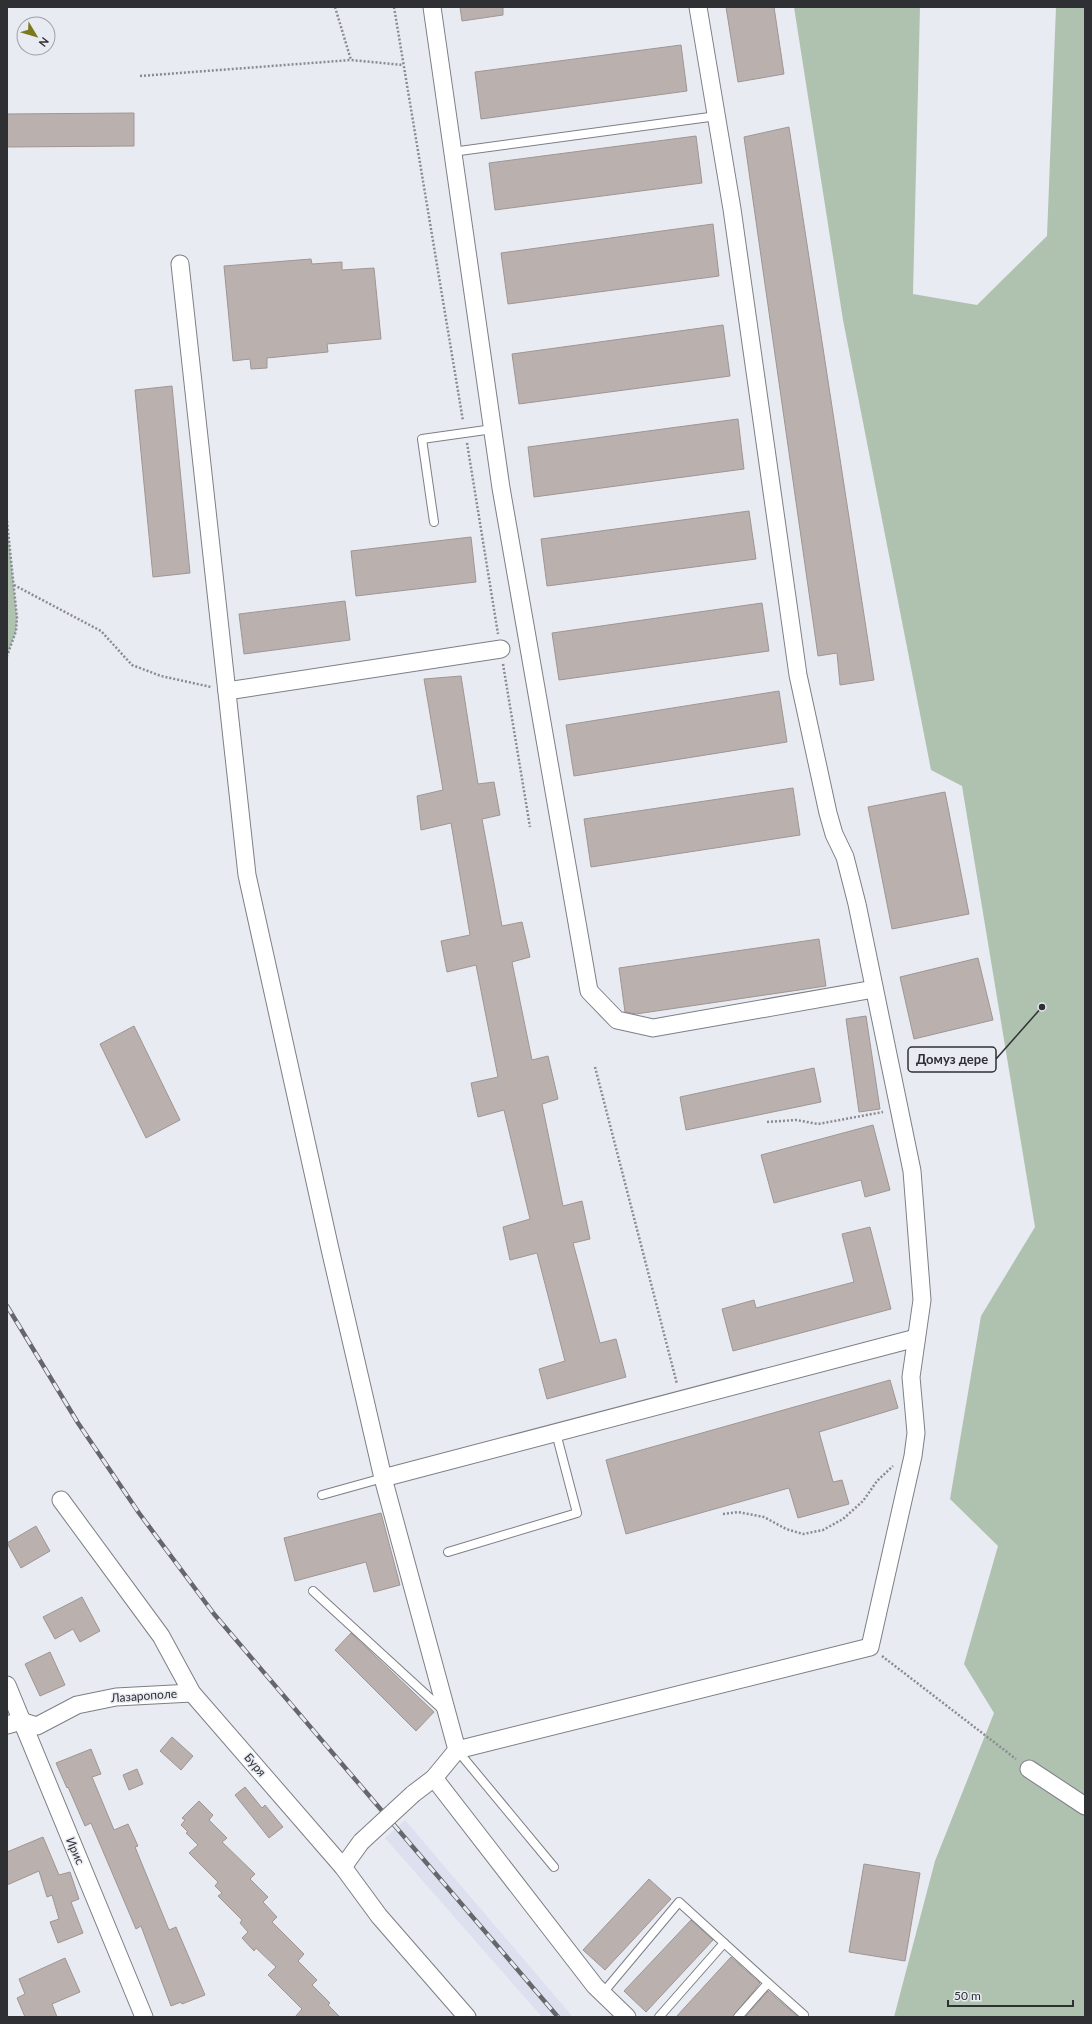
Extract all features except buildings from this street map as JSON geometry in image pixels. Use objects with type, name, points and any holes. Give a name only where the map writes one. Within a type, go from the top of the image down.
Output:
[{"type":"street","points":[[432,7],[501,488],[589,991],[617,1020],[653,1028],[874,989]]},
{"type":"street","points":[[343,1867],[361,1842],[413,1794],[434,1778],[457,1750],[870,1647],[913,1456],[916,1433],[911,1377],[922,1300],[912,1171],[857,904],[845,857],[834,834],[828,813],[798,675],[732,209],[698,7]]},
{"type":"street","points":[[180,264],[247,875],[328,1241],[383,1478],[457,1750]]},
{"type":"street","points":[[227,691],[501,649]]},
{"type":"street","points":[[383,1478],[916,1338]]},
{"type":"street","name":"Буря","points":[[61,1500],[161,1636],[192,1693],[343,1867],[379,1916],[467,2017]]},
{"type":"street","name":"Ирис","points":[[7,1686],[14,1723],[144,2017]]},
{"type":"street","name":"Лазарополе","points":[[14,1723],[37,1726],[76,1705],[116,1697],[192,1693]]},
{"type":"street","points":[[1029,1769],[1085,1806]]},
{"type":"street","points":[[434,1778],[594,1986],[627,2017]]},
{"type":"lane","points":[[452,152],[717,116]]},
{"type":"lane","points":[[434,522],[422,439],[493,429]]},
{"type":"lane","points":[[448,1552],[577,1513],[556,1433]]},
{"type":"lane","points":[[322,1495],[383,1478]]},
{"type":"lane","points":[[313,1591],[447,1714]]},
{"type":"lane","points":[[457,1750],[554,1867]]},
{"type":"lane","points":[[602,1994],[679,1902],[804,2016]]},
{"type":"lane","points":[[659,2017],[724,1943]]},
{"type":"lane","points":[[738,2017],[768,1983]]},
{"type":"path","points":[[335,7],[351,60]]},
{"type":"path","points":[[394,7],[530,827]]},
{"type":"path","points":[[140,76],[351,60],[403,66]]},
{"type":"path","points":[[7,521],[17,618],[16,631],[7,656]]},
{"type":"path","points":[[14,585],[102,631],[132,665],[161,676],[227,691]]},
{"type":"path","points":[[595,1067],[681,1400]]},
{"type":"path","points":[[767,1122],[796,1120],[818,1124],[899,1109]]},
{"type":"path","points":[[723,1514],[738,1512],[764,1517],[786,1529],[803,1534],[823,1530],[843,1519],[863,1501],[877,1481],[896,1464],[913,1456]]},
{"type":"path","points":[[870,1647],[1029,1769]]},
{"type":"shaded area","points":[[405,1820],[573,2017],[542,2017],[385,1838]]},
{"type":"green space","points":[[794,7],[920,7],[913,294],[977,305],[1047,236],[1056,7],[1085,7],[1085,2017],[894,2017],[935,1861],[994,1713],[964,1664],[998,1546],[950,1499],[981,1316],[1035,1227],[962,786],[931,770],[843,320]]},
{"type":"green space","points":[[7,521],[17,618],[16,631],[7,656]]},
{"type":"railway","points":[[7,1306],[78,1423],[139,1513],[214,1614],[558,2017]]},
{"type":"place","name":"Домуз дере","points":[[1042,1007]]}]
